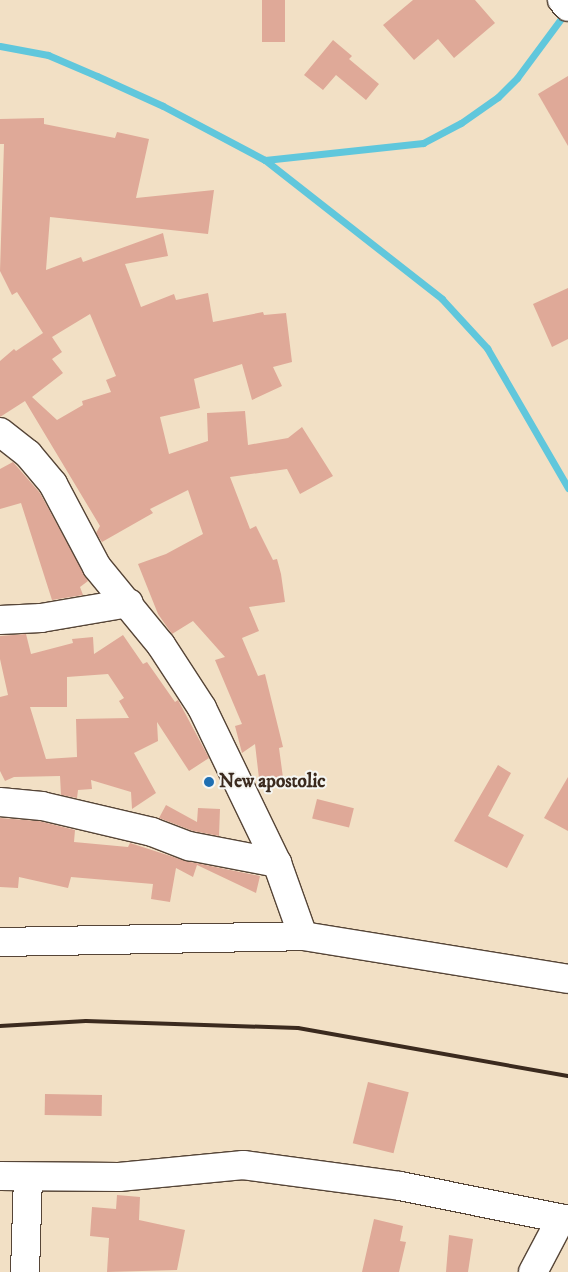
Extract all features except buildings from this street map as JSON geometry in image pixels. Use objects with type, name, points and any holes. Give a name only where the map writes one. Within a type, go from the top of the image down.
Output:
[{"type":"street","points":[[562,0],[568,7]]},
{"type":"street","points":[[0,432],[28,454],[53,484],[97,566],[129,603],[202,708],[277,863],[303,936]]},
{"type":"street","points":[[0,620],[50,617],[129,603]]},
{"type":"street","points":[[0,802],[42,806],[152,832],[189,846],[277,863]]},
{"type":"street","points":[[0,942],[303,936],[568,979]]},
{"type":"street","points":[[0,1176],[119,1177],[243,1165],[400,1186],[564,1220],[533,1272]]},
{"type":"street","points":[[25,1272],[28,1177]]},
{"type":"waterway","points":[[265,160],[423,143],[461,123],[498,97],[517,78],[566,12]]},
{"type":"waterway","points":[[0,46],[48,55],[97,76],[163,106],[265,160],[442,299],[487,348],[568,488]]},
{"type":"railway","points":[[0,1026],[86,1021],[298,1028],[568,1076]]},
{"type":"place","name":"New apostolic","points":[[209,782]]}]
